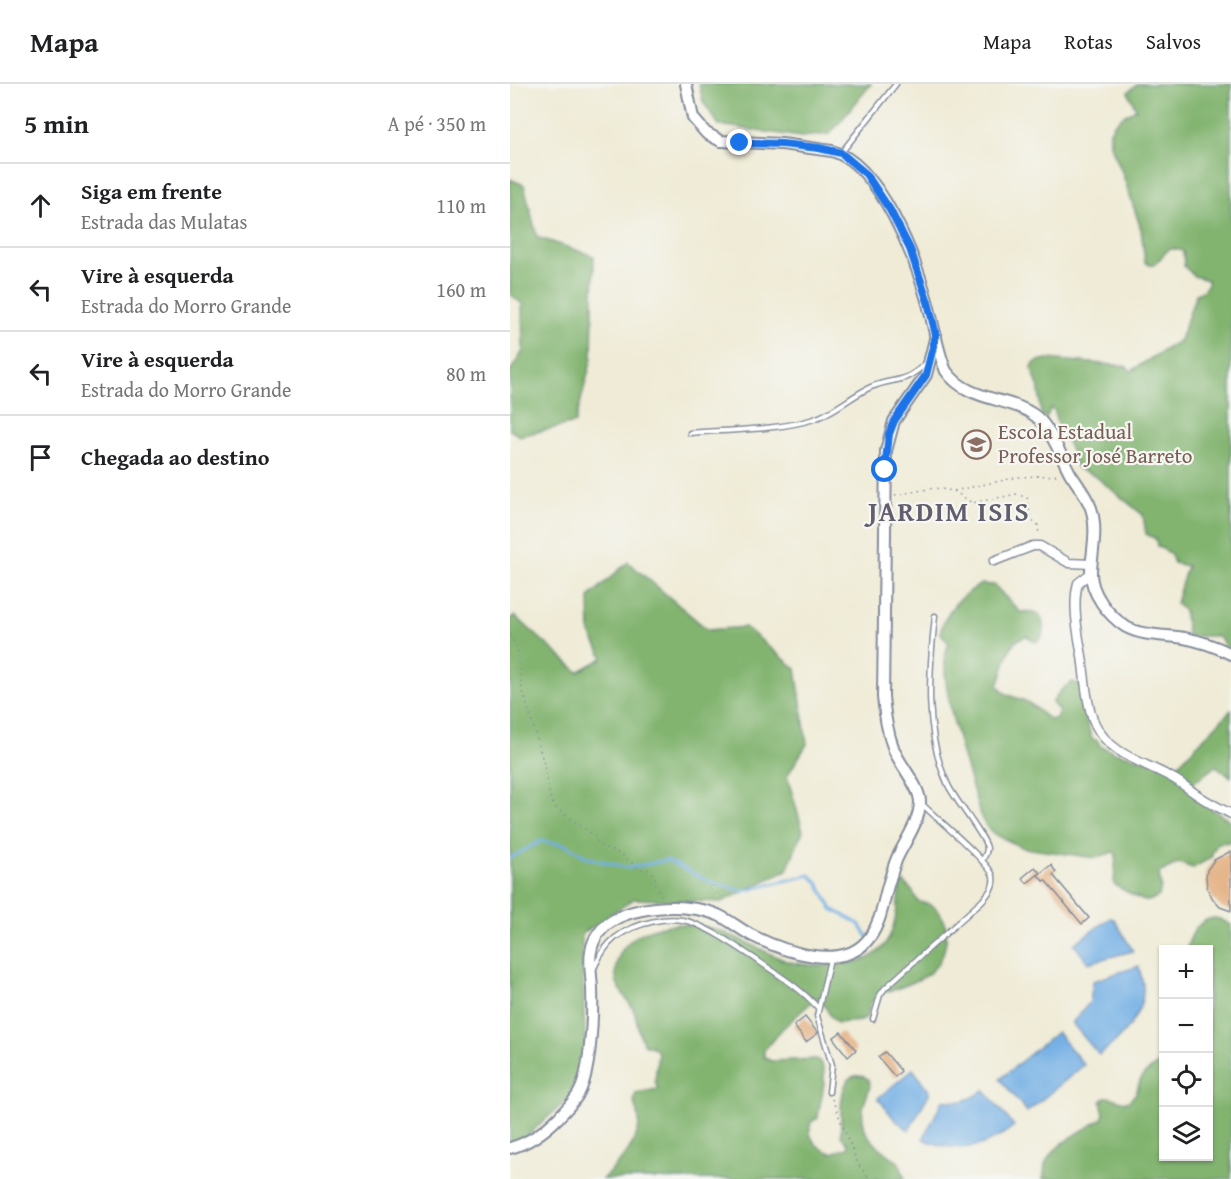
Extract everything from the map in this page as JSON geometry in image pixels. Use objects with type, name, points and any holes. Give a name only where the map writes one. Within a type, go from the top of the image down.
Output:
[{"type":"street","points":[[686,84],[693,118],[706,133],[722,141],[809,147],[841,153],[866,174],[890,210],[910,249],[928,302],[942,361],[953,380],[975,393],[1020,408],[1040,420],[1091,508],[1095,531],[1091,569],[1096,594],[1106,608],[1124,626],[1140,632],[1198,641],[1231,654]]},
{"type":"street","points":[[510,1148],[526,1143],[550,1126],[578,1096],[585,1077],[591,1025],[590,951],[602,929],[622,916],[634,911],[663,907],[706,911],[718,915],[752,936],[774,946],[794,953],[817,957],[830,957],[854,951],[870,938],[883,909],[891,875],[915,821],[920,802],[914,783],[903,768],[888,736],[882,697],[886,460],[889,434],[902,406],[926,375],[936,335]]},
{"type":"street","points":[[994,561],[1033,546],[1040,546],[1069,563],[1091,569]]},
{"type":"street","points":[[1091,569],[1078,583],[1076,608],[1091,711],[1099,731],[1110,745],[1170,777],[1231,814]]},
{"type":"lane","points":[[841,153],[896,84]]},
{"type":"lane","points":[[690,433],[779,426],[814,419],[869,388],[906,379],[929,360]]},
{"type":"lane","points":[[935,616],[931,716],[936,754],[954,798],[985,842],[987,852],[982,861]]},
{"type":"lane","points":[[873,1019],[880,995],[885,988],[982,901],[993,884],[992,874],[982,861],[920,802]]},
{"type":"lane","points":[[591,974],[601,954],[614,939],[628,930],[674,919],[692,922],[725,939],[807,995],[818,1008]]},
{"type":"lane","points":[[829,1092],[832,1065],[830,1053],[818,1024],[818,1008],[830,957]]},
{"type":"path","points":[[885,497],[934,488],[953,491],[1019,477],[1071,474]]},
{"type":"path","points":[[953,491],[972,503],[1017,494],[1028,498],[1031,519],[1038,525],[1040,546]]},
{"type":"path","points":[[510,635],[518,649],[522,684],[544,764],[551,801],[557,809],[595,836],[599,845],[622,855],[639,869],[649,870],[655,875],[663,907]]},
{"type":"path","points":[[829,1092],[858,1164],[870,1179]]},
{"type":"green space","points":[[699,84],[871,84],[830,134],[801,137],[719,125],[703,102]]},
{"type":"green space","points":[[1138,84],[1231,84],[1231,647],[1226,648],[1220,638],[1215,636],[1189,636],[1187,634],[1184,611],[1176,603],[1187,566],[1174,563],[1170,553],[1157,546],[1156,539],[1146,534],[1143,515],[1095,476],[1077,468],[1056,420],[1055,411],[1051,408],[1046,418],[1041,414],[1039,389],[1032,370],[1034,363],[1047,359],[1125,366],[1131,371],[1180,340],[1196,294],[1203,291],[1208,284],[1208,280],[1194,276],[1184,266],[1183,251],[1169,249],[1154,265],[1145,262],[1141,229],[1110,144],[1110,131],[1115,123],[1136,109],[1128,92]]},
{"type":"green space","points":[[510,179],[524,185],[537,237],[594,256],[592,358],[575,423],[520,436],[510,430],[510,372],[523,351],[522,304],[510,294]]},
{"type":"green space","points":[[628,562],[708,630],[745,627],[796,669],[807,744],[787,776],[803,831],[787,870],[722,902],[634,899],[582,934],[585,1045],[569,1098],[524,1139],[510,1142],[510,618],[515,616],[578,672],[603,658],[590,633],[589,597]]},
{"type":"green space","points":[[981,584],[994,585],[1020,612],[1036,613],[1043,624],[1042,637],[1036,642],[1028,636],[1020,638],[1011,648],[998,685],[1000,689],[1030,704],[1051,720],[1056,718],[1059,711],[1052,703],[1056,696],[1073,682],[1084,686],[1086,719],[1092,739],[1098,741],[1100,746],[1114,752],[1176,767],[1231,710],[1231,777],[1216,766],[1193,783],[1197,800],[1231,821],[1231,842],[1218,843],[1212,852],[1212,857],[1193,868],[1178,863],[1159,873],[1161,887],[1159,896],[1152,900],[1143,900],[1114,884],[1116,854],[1113,852],[1096,858],[1023,848],[994,834],[981,817],[949,702],[945,658],[949,644],[940,632],[947,616],[956,604]]},
{"type":"green space","points":[[904,882],[918,902],[934,907],[944,921],[946,941],[944,951],[935,967],[914,982],[876,996],[866,1018],[861,1021],[837,1023],[816,998],[782,1029],[764,1050],[764,1057],[771,1061],[817,1059],[821,1064],[824,1071],[823,1087],[818,1118],[811,1122],[810,1133],[817,1145],[831,1153],[848,1148],[848,1144],[841,1136],[841,1106],[845,1085],[850,1078],[858,1076],[868,1079],[870,1088],[863,1111],[865,1129],[874,1142],[898,1162],[905,1179],[602,1179],[621,1161],[636,1137],[639,1121],[634,1104],[636,1093],[658,1089],[655,1081],[658,1052],[653,1047],[644,1044],[633,1009],[619,988],[616,978],[617,962],[623,949],[633,938],[661,927],[676,924],[692,925],[725,933],[794,963],[824,965],[857,961],[877,952],[890,936],[896,916],[900,885]]},
{"type":"green space","points":[[1208,919],[1220,919],[1231,925],[1231,1179],[1043,1179],[1045,1165],[1054,1151],[1070,1138],[1102,1119],[1104,1114],[1101,1102],[1105,1097],[1127,1102],[1136,1092],[1143,1076],[1159,1063],[1159,1161],[1213,1161],[1213,945],[1188,945],[1199,924]]},
{"type":"water","points":[[1110,918],[1114,919],[1133,951],[1088,963],[1074,944]]},
{"type":"water","points":[[1139,966],[1143,995],[1136,1015],[1123,1034],[1099,1055],[1072,1023],[1090,1002],[1093,981]]},
{"type":"water","points":[[1057,1032],[1084,1065],[1027,1112],[1000,1079]]},
{"type":"water","points":[[913,1069],[930,1092],[909,1130],[895,1120],[878,1098]]},
{"type":"water","points":[[984,1090],[1014,1126],[982,1145],[971,1147],[948,1147],[923,1139],[943,1100],[955,1102],[965,1100]]},
{"type":"building","points":[[1231,851],[1231,911],[1220,907],[1213,899],[1207,888],[1206,877],[1207,870],[1214,860]]},
{"type":"building","points":[[1051,865],[1056,872],[1053,875],[1089,918],[1082,924],[1045,880],[1043,881],[1038,875]]},
{"type":"building","points":[[1035,867],[1040,873],[1027,883],[1022,878]]},
{"type":"building","points":[[805,1017],[818,1033],[806,1042],[794,1026]]},
{"type":"building","points":[[841,1032],[856,1050],[848,1057],[833,1038]]},
{"type":"building","points":[[885,1052],[901,1071],[895,1077],[878,1057]]},
{"type":"waterway","points":[[510,858],[541,841],[567,845],[586,857],[628,868],[667,860],[708,881],[743,891],[810,875],[818,883],[832,909],[859,924],[868,937]]},
{"type":"place","name":"Escola Estadual Professor José Barreto","points":[[977,444]]},
{"type":"district","name":"JARDIM ISIS","points":[[949,512]]},
{"type":"route","points":[[740,143],[782,144],[841,153],[866,174],[890,210],[910,249],[928,302],[936,335],[926,375],[902,406],[889,434],[885,470]]}]
